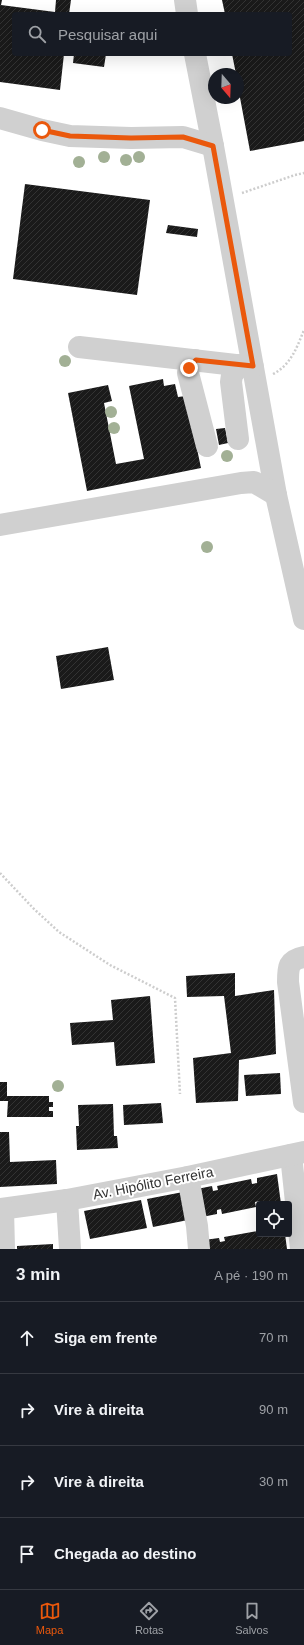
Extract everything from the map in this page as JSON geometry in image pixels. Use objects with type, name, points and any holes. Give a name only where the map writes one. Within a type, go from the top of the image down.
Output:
[{"type":"street","points":[[185,0],[187,12]]},
{"type":"street","points":[[195,56],[223,201],[249,370],[304,619]]},
{"type":"street","points":[[0,118],[70,136],[131,138],[183,137],[213,146]]},
{"type":"street","points":[[79,347],[196,360],[249,370]]},
{"type":"street","points":[[196,360],[191,364],[188,373],[207,446]]},
{"type":"street","points":[[238,439],[231,382],[232,375],[249,370]]},
{"type":"street","points":[[0,525],[241,483],[254,482],[276,494]]},
{"type":"street","points":[[304,957],[295,959],[290,963],[288,971],[288,982],[304,1102]]},
{"type":"street","points":[[297,1153],[301,1249]]},
{"type":"street","name":"Av. Hipólito Ferreira","points":[[1,1209],[67,1200],[188,1178],[297,1153]]},
{"type":"street","points":[[188,1178],[197,1226],[199,1249]]},
{"type":"street","points":[[67,1200],[70,1249]]},
{"type":"street","points":[[1,1209],[4,1249]]},
{"type":"path","points":[[223,201],[252,188],[304,173]]},
{"type":"path","points":[[249,370],[275,374],[286,366],[295,352],[304,330]]},
{"type":"path","points":[[0,873],[34,909],[59,932],[110,965],[176,998],[180,1094]]},
{"type":"building","points":[[0,0],[2,0],[1,5],[55,12],[12,12],[12,56],[64,56],[60,90],[0,82]]},
{"type":"building","points":[[56,0],[71,0],[69,12],[55,12]]},
{"type":"building","points":[[222,0],[304,0],[304,141],[250,151],[241,104],[244,104],[244,68],[235,68],[232,56],[292,56],[292,12],[225,12]]},
{"type":"building","points":[[74,56],[106,56],[104,67],[73,63]]},
{"type":"building","points":[[25,184],[150,200],[137,295],[13,279]]},
{"type":"building","points":[[168,225],[198,229],[197,237],[166,233]]},
{"type":"building","points":[[163,379],[164,386],[175,384],[178,397],[186,396],[201,468],[87,491],[68,393],[108,385],[112,401],[104,403],[116,464],[144,459],[129,386]]},
{"type":"building","points":[[225,428],[228,443],[219,445],[216,429]]},
{"type":"building","points":[[108,647],[114,680],[61,689],[56,656]]},
{"type":"building","points":[[235,973],[235,996],[274,990],[276,1054],[239,1060],[238,1101],[196,1103],[193,1058],[231,1053],[224,996],[187,997],[186,976]]},
{"type":"building","points":[[150,996],[155,1063],[116,1066],[114,1042],[72,1045],[70,1023],[113,1020],[111,1000]]},
{"type":"building","points":[[280,1073],[281,1094],[246,1096],[244,1075]]},
{"type":"building","points":[[0,1082],[7,1082],[7,1096],[49,1096],[49,1102],[53,1102],[53,1107],[49,1107],[49,1111],[53,1111],[53,1117],[7,1117],[8,1101],[0,1101]]},
{"type":"building","points":[[161,1103],[163,1123],[124,1125],[123,1105]]},
{"type":"building","points":[[113,1104],[114,1136],[117,1136],[118,1148],[77,1150],[76,1126],[79,1126],[78,1105]]},
{"type":"building","points":[[0,1132],[9,1132],[10,1162],[56,1160],[57,1184],[0,1187]]},
{"type":"building","points":[[277,1174],[281,1201],[256,1201],[256,1207],[222,1214],[221,1209],[217,1210],[217,1214],[202,1217],[197,1189],[212,1186],[213,1191],[218,1190],[217,1186],[251,1179],[252,1184],[257,1183],[257,1178]]},
{"type":"building","points":[[183,1192],[188,1220],[153,1227],[147,1199]]},
{"type":"building","points":[[141,1200],[147,1228],[90,1239],[84,1211]]},
{"type":"building","points":[[256,1231],[256,1237],[285,1237],[287,1249],[205,1249],[204,1240],[219,1238],[220,1242],[225,1241],[224,1237]]},
{"type":"building","points":[[53,1244],[53,1249],[17,1249],[17,1246]]},
{"type":"route","points":[[42,130],[70,136],[131,138],[183,137],[213,146],[253,366],[196,360],[189,368]]}]
